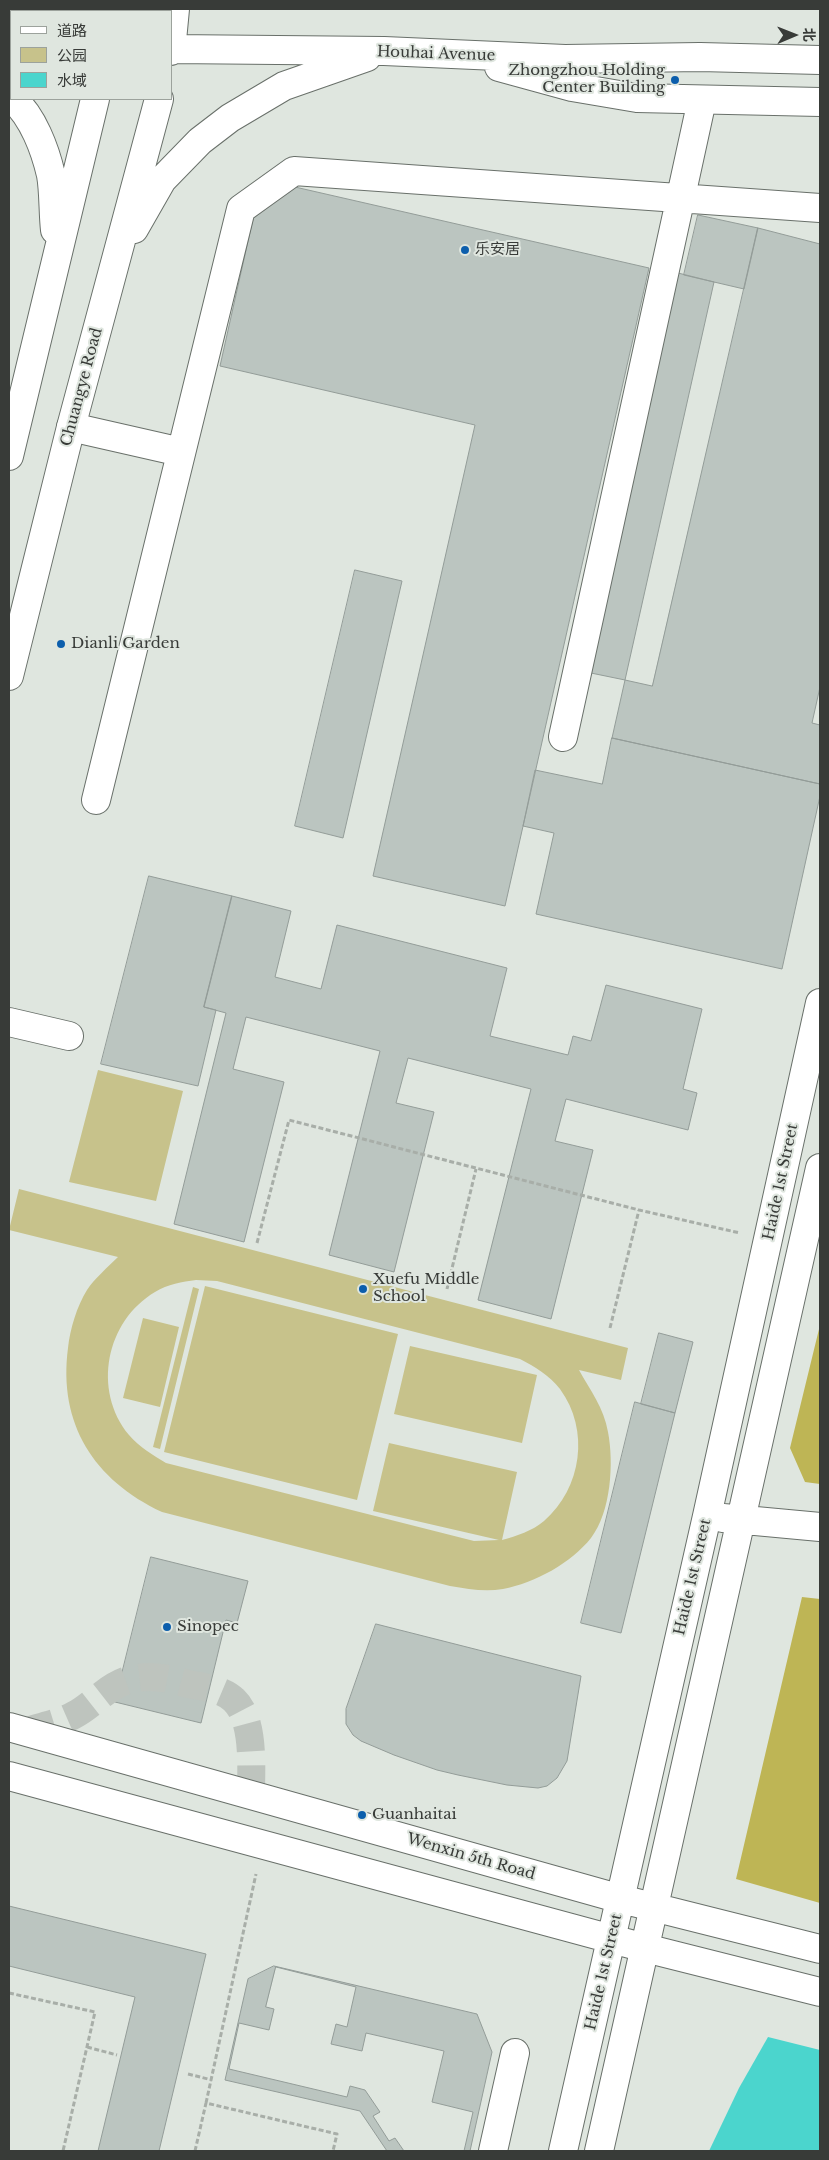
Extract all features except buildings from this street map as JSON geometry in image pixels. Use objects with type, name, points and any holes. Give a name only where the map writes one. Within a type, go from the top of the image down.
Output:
[{"type":"street","points":[[172,50],[175,9]]},
{"type":"street","name":"Houhai Avenue","points":[[172,50],[384,51],[565,59],[700,57],[820,60]]},
{"type":"street","points":[[114,263],[162,180],[200,141],[230,118],[284,86],[384,51]]},
{"type":"street","points":[[451,54],[572,87],[637,98],[820,102]]},
{"type":"street","points":[[14,100],[22,107],[38,135],[51,175],[56,254]]},
{"type":"street","points":[[9,456],[56,254],[95,100]]},
{"type":"street","name":"Chuangye Road","points":[[9,676],[71,427],[159,100]]},
{"type":"street","points":[[563,736],[702,100]]},
{"type":"street","points":[[96,800],[241,209],[294,171],[820,208]]},
{"type":"street","points":[[71,427],[181,452]]},
{"type":"street","name":"Haide 1st Street","points":[[563,2151],[707,1516],[820,1003]]},
{"type":"street","points":[[9,1022],[70,1036]]},
{"type":"street","points":[[599,2151],[820,1168]]},
{"type":"street","points":[[707,1516],[820,1527]]},
{"type":"street","name":"Wenxin 5th Road","points":[[9,1727],[620,1899],[820,1949]]},
{"type":"street","points":[[9,1776],[611,1939],[820,1992]]},
{"type":"street","points":[[493,2151],[516,2053]]},
{"type":"path","points":[[257,1243],[289,1120],[639,1210],[743,1233]]},
{"type":"path","points":[[447,1288],[476,1169]]},
{"type":"path","points":[[610,1328],[639,1210]]},
{"type":"path","points":[[195,2151],[262,1844]]},
{"type":"path","points":[[9,1993],[95,2012],[63,2151]]},
{"type":"path","points":[[87,2047],[116,2055]]},
{"type":"path","points":[[188,2074],[212,2080]]},
{"type":"path","points":[[206,2103],[337,2134],[333,2151]]},
{"type":"green space","points":[[98,1070],[183,1091],[156,1201],[69,1182]]},
{"type":"green space","points":[[19,1189],[628,1348],[621,1380],[579,1370],[603,1415],[610,1444],[611,1472],[607,1501],[598,1527],[583,1547],[552,1571],[515,1586],[496,1590],[483,1590],[450,1586],[162,1512],[138,1499],[117,1484],[100,1466],[86,1446],[75,1425],[69,1401],[66,1376],[68,1348],[70,1333],[80,1303],[97,1277],[118,1257],[9,1230]],"holes":[[[196,1280],[217,1281],[520,1359],[546,1375],[560,1389],[569,1405],[576,1422],[578,1440],[578,1458],[574,1476],[557,1508],[534,1528],[502,1540],[517,1472],[389,1443],[373,1511],[499,1540],[474,1541],[166,1463],[146,1450],[129,1435],[117,1417],[111,1398],[108,1378],[115,1338],[125,1320],[138,1305],[160,1289]]]},
{"type":"green space","points":[[205,1286],[398,1334],[357,1500],[164,1452]]},
{"type":"green space","points":[[193,1287],[199,1289],[160,1449],[153,1447]]},
{"type":"green space","points":[[143,1318],[179,1327],[160,1407],[123,1398]]},
{"type":"green space","points":[[410,1346],[537,1375],[522,1443],[394,1414]]},
{"type":"shaded area","points":[[820,1325],[820,1484],[805,1482],[790,1448]]},
{"type":"shaded area","points":[[802,1597],[820,1599],[820,1903],[736,1879]]},
{"type":"water","points":[[768,2037],[820,2050],[820,2151],[709,2151],[739,2088]]},
{"type":"tunnel","points":[[27,1731],[69,1718],[113,1687],[136,1678],[166,1679],[213,1689],[224,1693],[234,1700],[246,1719],[251,1758],[251,1795]]},
{"type":"place","name":"Zhongzhou Holding Center Building","points":[[675,80]]},
{"type":"place","name":"乐安居","points":[[465,250]]},
{"type":"place","name":"Dianli Garden","points":[[61,644]]},
{"type":"place","name":"Xuefu Middle School","points":[[363,1289]]},
{"type":"place","name":"Sinopec","points":[[167,1627]]},
{"type":"place","name":"Guanhaitai","points":[[362,1815]]}]
